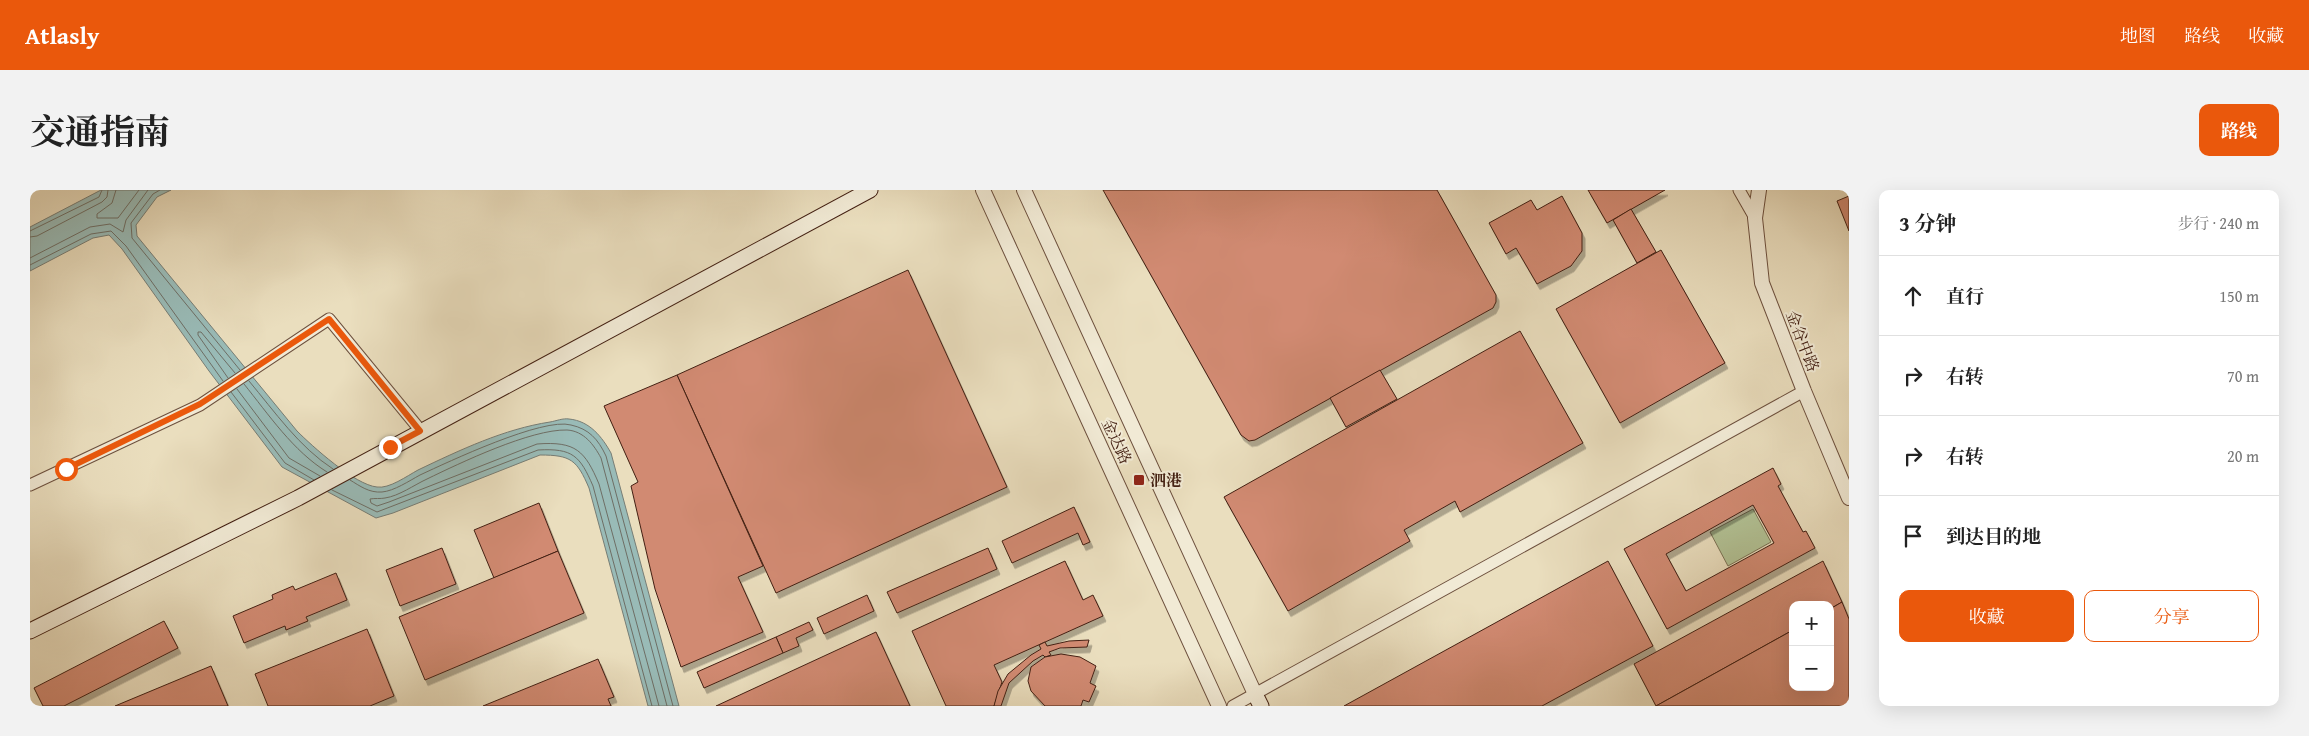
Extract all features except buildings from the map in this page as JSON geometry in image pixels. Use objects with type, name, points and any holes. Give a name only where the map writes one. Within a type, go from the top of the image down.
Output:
[{"type":"main road","points":[[30,631],[298,498],[870,190]]},
{"type":"street","name":"金达路","points":[[983,190],[1219,706]]},
{"type":"street","points":[[1024,190],[1258,700]]},
{"type":"street","points":[[1739,190],[1755,218]]},
{"type":"street","name":"金谷中路","points":[[1759,190],[1755,218],[1762,283],[1804,391],[1849,498]]},
{"type":"street","points":[[30,485],[200,404],[329,319],[420,431]]},
{"type":"street","points":[[1233,706],[1258,700],[1804,391]]},
{"type":"green space","points":[[1753,509],[1771,542],[1728,566],[1710,532]]},
{"type":"water","points":[[101,190],[171,190],[157,197],[136,225],[137,236],[297,431],[334,464],[357,480],[377,487],[387,486],[434,462],[482,441],[533,425],[567,419],[576,420],[589,426],[604,441],[611,453],[679,706],[648,706],[589,488],[581,471],[572,461],[559,456],[540,455],[376,518],[282,467],[209,371],[122,249],[109,235],[93,238],[30,271],[30,227]]},
{"type":"place","name":"泗港","points":[[1139,480]]},
{"type":"route","points":[[66,469],[200,404],[329,319],[420,431],[390,447]]}]
